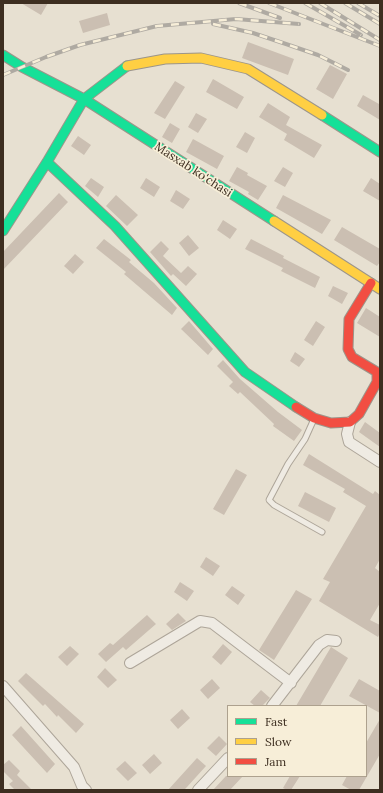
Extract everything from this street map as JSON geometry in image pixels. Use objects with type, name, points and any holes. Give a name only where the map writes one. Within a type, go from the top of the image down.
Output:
[{"type":"street","name":"Masxab ko'chasi","points":[[3,55],[22,67],[84,99],[380,289]]},
{"type":"street","points":[[3,231],[47,162],[84,99],[126,66],[165,59],[202,58],[248,69],[380,152]]},
{"type":"street","points":[[47,162],[115,226],[245,372],[265,387],[314,418],[331,423],[350,422]]},
{"type":"street","points":[[371,283],[349,319],[348,349],[352,357],[377,372],[377,382],[359,414],[350,422],[347,434],[350,442],[380,462]]},
{"type":"street","points":[[130,663],[200,621],[212,623],[291,683]]},
{"type":"street","points":[[273,705],[291,683],[319,644],[327,640],[336,641]]},
{"type":"street","points":[[3,686],[74,767],[82,789]]},
{"type":"street","points":[[198,790],[227,759]]},
{"type":"lane","points":[[314,418],[305,439],[288,464],[269,500],[274,505],[322,532]]},
{"type":"building","points":[[21,3],[48,3],[41,15]]},
{"type":"building","points":[[107,13],[110,25],[83,33],[79,21]]},
{"type":"building","points":[[248,42],[294,59],[288,75],[242,58]]},
{"type":"building","points":[[330,65],[347,74],[333,99],[316,89]]},
{"type":"building","points":[[213,79],[244,97],[237,109],[206,92]]},
{"type":"building","points":[[175,81],[185,87],[165,119],[154,113]]},
{"type":"building","points":[[363,95],[379,104],[380,102],[380,120],[357,106]]},
{"type":"building","points":[[268,103],[290,117],[286,125],[322,145],[314,158],[284,140],[287,134],[259,117]]},
{"type":"building","points":[[196,113],[207,119],[198,133],[188,127]]},
{"type":"building","points":[[170,123],[180,129],[172,143],[162,137]]},
{"type":"building","points":[[245,132],[255,138],[247,153],[236,147]]},
{"type":"building","points":[[78,136],[91,145],[84,155],[71,146]]},
{"type":"building","points":[[193,139],[224,156],[217,169],[186,152]]},
{"type":"building","points":[[237,167],[248,173],[247,175],[267,186],[258,200],[248,194],[249,192],[229,181]]},
{"type":"building","points":[[283,167],[293,173],[285,187],[274,181]]},
{"type":"building","points":[[91,178],[104,187],[98,197],[85,186]]},
{"type":"building","points":[[146,178],[160,187],[154,197],[140,188]]},
{"type":"building","points":[[371,178],[380,184],[380,201],[363,191]]},
{"type":"building","points":[[176,190],[190,199],[183,209],[170,201]]},
{"type":"building","points":[[59,193],[68,202],[3,270],[3,252]]},
{"type":"building","points":[[116,195],[138,215],[127,226],[106,206]]},
{"type":"building","points":[[283,195],[331,220],[322,234],[276,208]]},
{"type":"building","points":[[223,220],[237,229],[230,239],[217,230]]},
{"type":"building","points":[[342,227],[380,249],[380,262],[377,266],[334,240]]},
{"type":"building","points":[[188,235],[199,248],[189,256],[179,243]]},
{"type":"building","points":[[104,239],[131,260],[129,262],[154,283],[177,308],[172,315],[124,274],[126,272],[96,248]]},
{"type":"building","points":[[251,239],[284,256],[283,258],[320,277],[315,288],[281,271],[283,268],[245,249]]},
{"type":"building","points":[[161,241],[169,249],[163,256],[181,273],[188,266],[197,274],[186,286],[173,274],[171,276],[150,252]]},
{"type":"building","points":[[75,254],[84,262],[73,274],[64,266]]},
{"type":"building","points":[[333,286],[348,293],[342,304],[328,296]]},
{"type":"building","points":[[366,308],[380,317],[380,337],[357,323]]},
{"type":"building","points":[[189,321],[213,349],[208,355],[181,329]]},
{"type":"building","points":[[316,321],[325,327],[313,346],[304,340]]},
{"type":"building","points":[[295,352],[305,359],[299,367],[290,361]]},
{"type":"building","points":[[223,360],[240,379],[278,412],[302,430],[294,441],[273,426],[274,424],[240,392],[238,394],[229,386],[233,382],[217,366]]},
{"type":"building","points":[[365,422],[380,433],[380,447],[359,432]]},
{"type":"building","points":[[309,454],[373,494],[375,491],[380,495],[380,559],[375,568],[380,572],[380,603],[370,620],[380,625],[380,633],[378,637],[319,601],[330,582],[323,579],[366,506],[343,492],[345,489],[303,465]]},
{"type":"building","points":[[236,469],[247,475],[224,515],[213,509]]},
{"type":"building","points":[[305,492],[336,508],[329,522],[298,506]]},
{"type":"building","points":[[206,557],[220,566],[213,576],[200,567]]},
{"type":"building","points":[[180,582],[194,591],[187,601],[174,592]]},
{"type":"building","points":[[232,586],[245,595],[238,605],[225,595]]},
{"type":"building","points":[[296,590],[312,599],[274,660],[259,650]]},
{"type":"building","points":[[178,613],[186,621],[172,630],[166,624]]},
{"type":"building","points":[[147,615],[156,624],[126,650],[123,647],[106,662],[98,654],[110,643],[113,645]]},
{"type":"building","points":[[223,644],[232,652],[221,665],[212,657]]},
{"type":"building","points":[[70,646],[79,654],[67,666],[58,657]]},
{"type":"building","points":[[331,647],[348,658],[321,705],[297,705]]},
{"type":"building","points":[[105,668],[117,680],[108,688],[97,677]]},
{"type":"building","points":[[26,673],[84,724],[76,733],[58,715],[57,717],[45,704],[43,706],[18,681]]},
{"type":"building","points":[[212,679],[220,688],[208,699],[200,690]]},
{"type":"building","points":[[359,679],[380,691],[380,713],[367,705],[349,696]]},
{"type":"building","points":[[261,690],[270,698],[263,705],[254,705],[250,702]]},
{"type":"building","points":[[182,709],[190,718],[178,729],[170,720]]},
{"type":"building","points":[[380,719],[380,754],[367,776],[367,741]]},
{"type":"building","points":[[21,726],[55,764],[47,773],[12,735]]},
{"type":"building","points":[[219,736],[227,744],[216,756],[207,748]]},
{"type":"building","points":[[154,754],[162,763],[150,774],[142,765]]},
{"type":"building","points":[[197,758],[206,766],[187,787],[184,790],[168,790]]},
{"type":"building","points":[[9,760],[20,771],[17,775],[32,790],[15,790],[9,784],[13,781],[3,771],[3,765]]},
{"type":"building","points":[[125,761],[137,773],[128,781],[116,769]]},
{"type":"building","points":[[226,776],[242,777],[230,790],[213,790]]},
{"type":"building","points":[[289,777],[299,777],[291,790],[283,788]]},
{"type":"building","points":[[346,777],[367,777],[359,790],[351,790],[342,785]]},
{"type":"railway","points":[[239,3],[280,18]]},
{"type":"railway","points":[[269,3],[380,46]]},
{"type":"railway","points":[[305,3],[361,35]]},
{"type":"railway","points":[[320,3],[380,40]]},
{"type":"railway","points":[[345,3],[380,24]]},
{"type":"railway","points":[[358,3],[380,16]]},
{"type":"railway","points":[[3,75],[80,45],[157,26],[236,19],[299,24]]},
{"type":"railway","points":[[213,24],[253,33],[286,44],[318,55],[348,70]]},
{"type":"traffic: fast","points":[[3,55],[22,67],[84,99],[274,221]]},
{"type":"traffic: fast","points":[[3,231],[47,162],[84,99],[127,66]]},
{"type":"traffic: fast","points":[[322,115],[380,152]]},
{"type":"traffic: fast","points":[[47,162],[115,226],[245,372],[296,407]]},
{"type":"traffic: slow","points":[[127,66],[165,59],[201,58],[248,69],[322,115]]},
{"type":"traffic: slow","points":[[274,221],[380,289]]},
{"type":"traffic: jam","points":[[296,407],[314,418],[331,423],[350,422],[359,414],[377,382],[377,372],[352,357],[348,349],[349,319],[371,283]]}]
